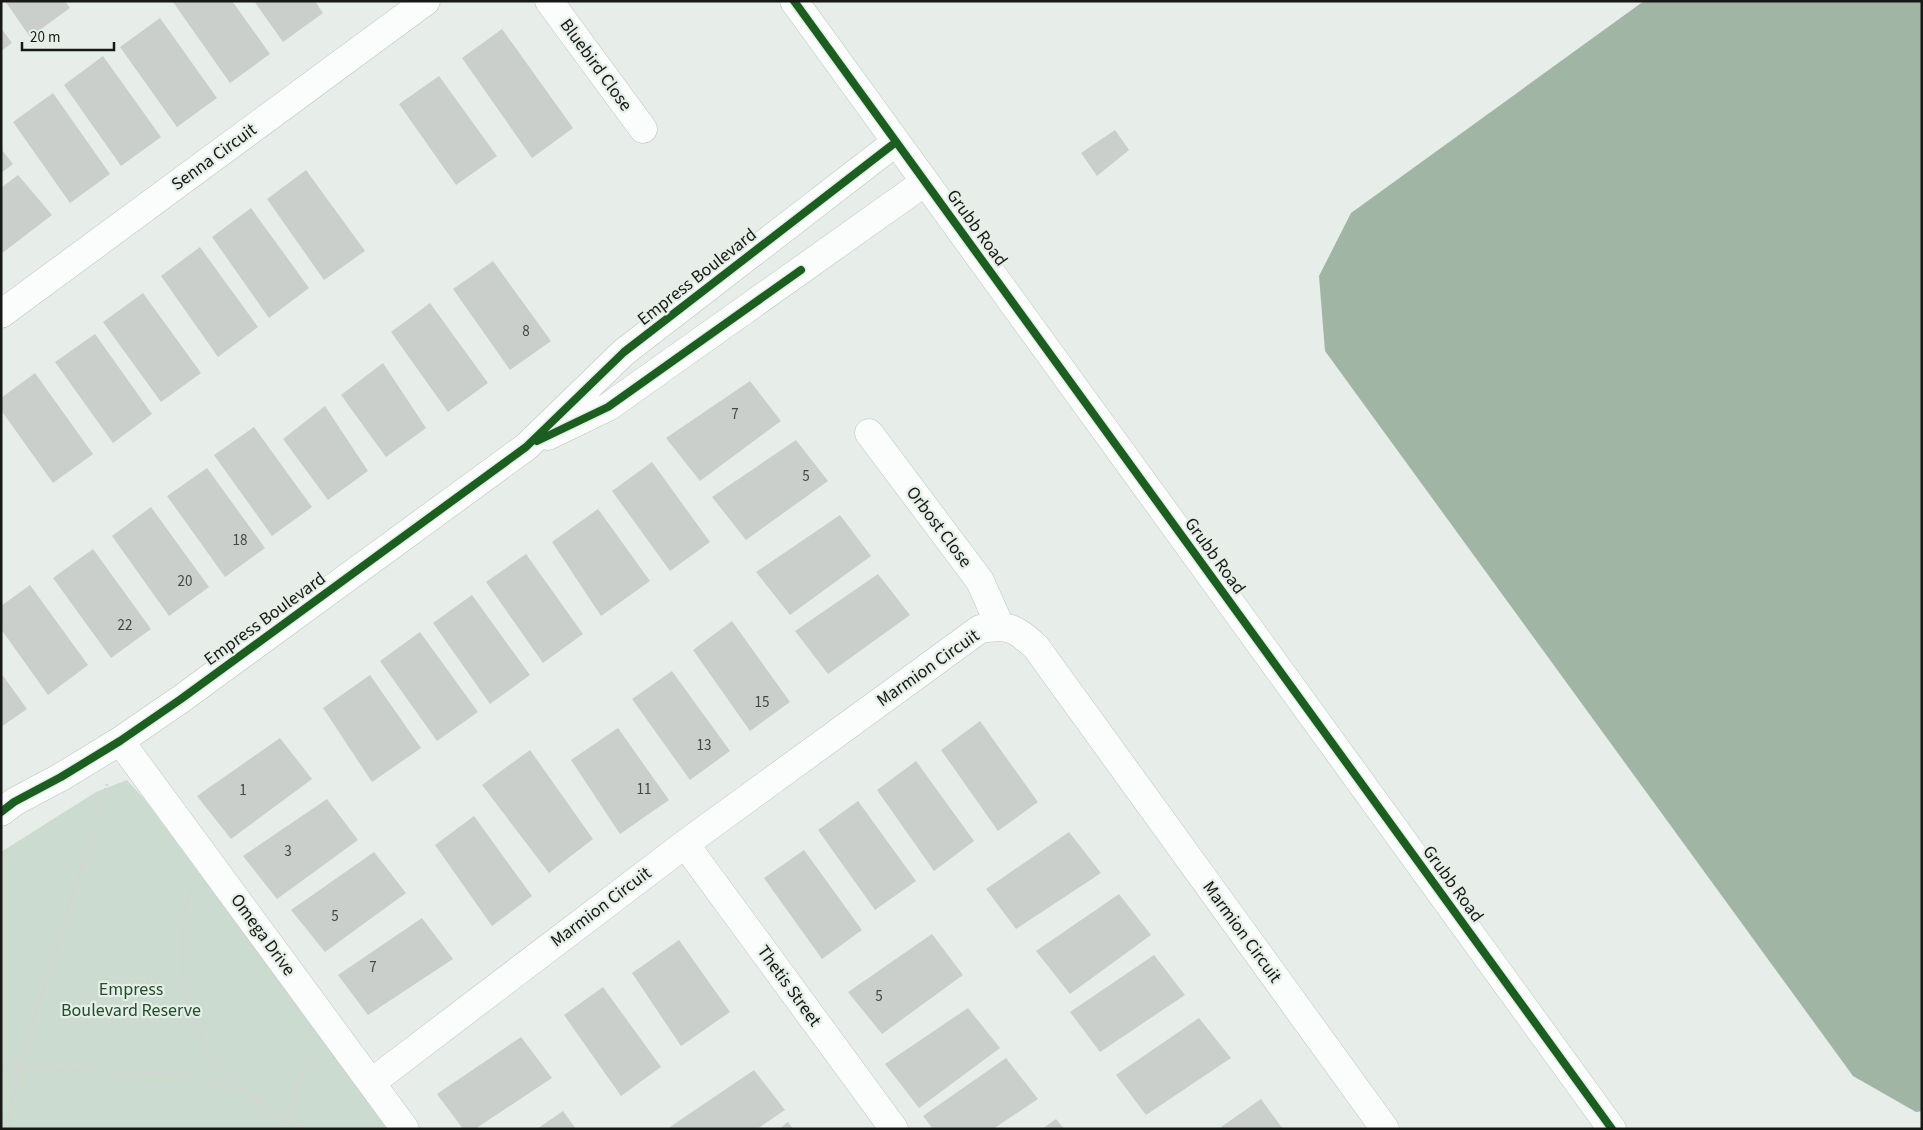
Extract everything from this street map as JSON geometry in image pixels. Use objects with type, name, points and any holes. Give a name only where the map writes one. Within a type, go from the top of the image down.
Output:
[{"type":"street","name":"Senna Circuit","points":[[1,314],[426,1]]},
{"type":"street","name":"Bluebird Close","points":[[549,1],[643,129]]},
{"type":"street","name":"Grubb Road","points":[[794,1],[1612,1129]]},
{"type":"street","name":"Empress Boulevard","points":[[6,807],[61,777],[120,741],[181,699],[526,447],[624,352],[896,142]]},
{"type":"street","name":"Empress Boulevard","points":[[526,447],[608,407],[925,182]]},
{"type":"street","name":"Orbost Close","points":[[869,433],[980,581],[1000,626]]},
{"type":"street","name":"Marmion Circuit","points":[[372,1082],[685,844],[980,629],[1000,626],[1019,632],[1036,647],[1385,1129]]},
{"type":"street","name":"Omega Drive","points":[[120,741],[405,1129]]},
{"type":"street","name":"Thetis Street","points":[[685,844],[894,1129]]},
{"type":"path","points":[[7,1129],[19,1068],[120,741]]},
{"type":"path","points":[[202,852],[184,915],[182,965],[189,1009],[209,1053],[244,1091],[303,1129]]},
{"type":"path","points":[[284,1129],[302,1073],[341,1040]]},
{"type":"path","points":[[1,1066],[173,1073],[244,1091]]},
{"type":"green space","name":"Empress Boulevard Reserve","points":[[127,780],[145,800],[388,1129],[1,1129],[1,852],[96,792]]},
{"type":"shaded area","points":[[1644,1],[1922,1],[1922,1111],[1916,1112],[1853,1076],[1325,351],[1319,276],[1351,213]]},
{"type":"building","points":[[5,1],[65,1],[70,8],[30,37]]},
{"type":"building","points":[[174,1],[232,1],[270,54],[230,83]]},
{"type":"building","points":[[254,1],[315,1],[323,13],[283,42]]},
{"type":"building","points":[[160,18],[217,98],[177,127],[120,47]]},
{"type":"building","points":[[1,28],[12,43],[1,51]]},
{"type":"building","points":[[502,29],[573,128],[532,158],[462,58]]},
{"type":"building","points":[[103,56],[161,137],[121,166],[64,85]]},
{"type":"building","points":[[439,76],[497,156],[456,185],[399,104]]},
{"type":"building","points":[[53,93],[110,174],[70,203],[13,122]]},
{"type":"building","points":[[1115,130],[1129,150],[1097,176],[1081,153]]},
{"type":"building","points":[[1,149],[13,164],[1,173]]},
{"type":"building","points":[[306,170],[365,251],[324,280],[267,199]]},
{"type":"building","points":[[18,175],[52,215],[1,254],[1,188]]},
{"type":"building","points":[[251,208],[309,288],[269,318],[212,237]]},
{"type":"building","points":[[200,247],[258,327],[218,357],[161,276]]},
{"type":"building","points":[[493,261],[551,341],[510,370],[453,289]]},
{"type":"building","points":[[143,293],[201,373],[161,402],[103,322]]},
{"type":"building","points":[[430,303],[488,383],[448,412],[391,332]]},
{"type":"building","points":[[95,334],[152,414],[113,443],[55,362]]},
{"type":"building","points":[[383,363],[426,428],[386,457],[341,395]]},
{"type":"building","points":[[35,373],[93,454],[53,483],[1,410],[1,398]]},
{"type":"building","points":[[750,381],[781,421],[700,481],[666,438]]},
{"type":"building","points":[[325,406],[368,471],[328,500],[283,439]]},
{"type":"building","points":[[254,427],[312,507],[272,536],[214,455]]},
{"type":"building","points":[[796,440],[828,481],[746,540],[712,497]]},
{"type":"building","points":[[652,462],[710,542],[670,571],[612,491]]},
{"type":"building","points":[[207,468],[265,548],[225,577],[167,496]]},
{"type":"building","points":[[151,507],[209,587],[169,616],[112,536]]},
{"type":"building","points":[[598,509],[650,581],[601,616],[552,542]]},
{"type":"building","points":[[840,515],[871,556],[790,615],[756,572]]},
{"type":"building","points":[[93,549],[151,629],[111,658],[53,578]]},
{"type":"building","points":[[526,554],[583,634],[543,663],[486,582]]},
{"type":"building","points":[[878,574],[910,615],[828,674],[795,631]]},
{"type":"building","points":[[30,585],[88,665],[48,695],[1,629],[1,606]]},
{"type":"building","points":[[472,595],[530,675],[490,704],[433,623]]},
{"type":"building","points":[[732,621],[790,702],[750,731],[693,650]]},
{"type":"building","points":[[420,632],[478,712],[437,741],[380,661]]},
{"type":"building","points":[[672,671],[730,751],[690,780],[632,699]]},
{"type":"building","points":[[1,673],[27,709],[1,727]]},
{"type":"building","points":[[370,675],[421,748],[372,782],[323,708]]},
{"type":"building","points":[[980,721],[1038,802],[998,831],[941,750]]},
{"type":"building","points":[[618,728],[669,800],[620,834],[571,760]]},
{"type":"building","points":[[280,738],[312,779],[231,839],[197,796]]},
{"type":"building","points":[[530,750],[593,839],[549,873],[482,785]]},
{"type":"building","points":[[916,761],[974,841],[934,871],[877,790]]},
{"type":"building","points":[[327,799],[358,840],[277,899],[243,856]]},
{"type":"building","points":[[858,801],[916,881],[875,910],[818,830]]},
{"type":"building","points":[[474,816],[532,896],[492,926],[435,845]]},
{"type":"building","points":[[1069,832],[1101,873],[1016,929],[986,889]]},
{"type":"building","points":[[804,850],[862,930],[822,959],[764,878]]},
{"type":"building","points":[[374,852],[406,893],[325,952],[291,910]]},
{"type":"building","points":[[1119,894],[1151,935],[1070,994],[1036,951]]},
{"type":"building","points":[[422,918],[453,959],[368,1015],[338,975]]},
{"type":"building","points":[[932,934],[963,975],[882,1034],[848,992]]},
{"type":"building","points":[[679,940],[730,1012],[681,1046],[632,973]]},
{"type":"building","points":[[1154,955],[1185,995],[1100,1052],[1070,1012]]},
{"type":"building","points":[[603,987],[661,1067],[621,1096],[564,1015]]},
{"type":"building","points":[[968,1008],[1000,1048],[919,1108],[885,1064]]},
{"type":"building","points":[[1199,1018],[1231,1058],[1146,1115],[1116,1075]]},
{"type":"building","points":[[521,1037],[552,1078],[475,1129],[463,1129],[437,1094]]},
{"type":"building","points":[[1006,1058],[1038,1099],[993,1129],[933,1129],[923,1116]]},
{"type":"building","points":[[754,1070],[785,1110],[757,1129],[672,1129],[670,1127]]},
{"type":"building","points":[[1261,1099],[1283,1129],[1222,1129],[1221,1127]]},
{"type":"building","points":[[563,1111],[576,1129],[537,1129]]},
{"type":"building","points":[[1056,1119],[1064,1129],[1042,1129]]},
{"type":"building","points":[[788,1122],[793,1129],[779,1129]]},
{"type":"cycle path","points":[[794,1],[1612,1129]]},
{"type":"cycle path","points":[[1,812],[14,802],[61,777],[120,741],[181,699],[526,447],[624,352],[896,142]]},
{"type":"cycle path","points":[[537,441],[608,407],[801,270]]}]
